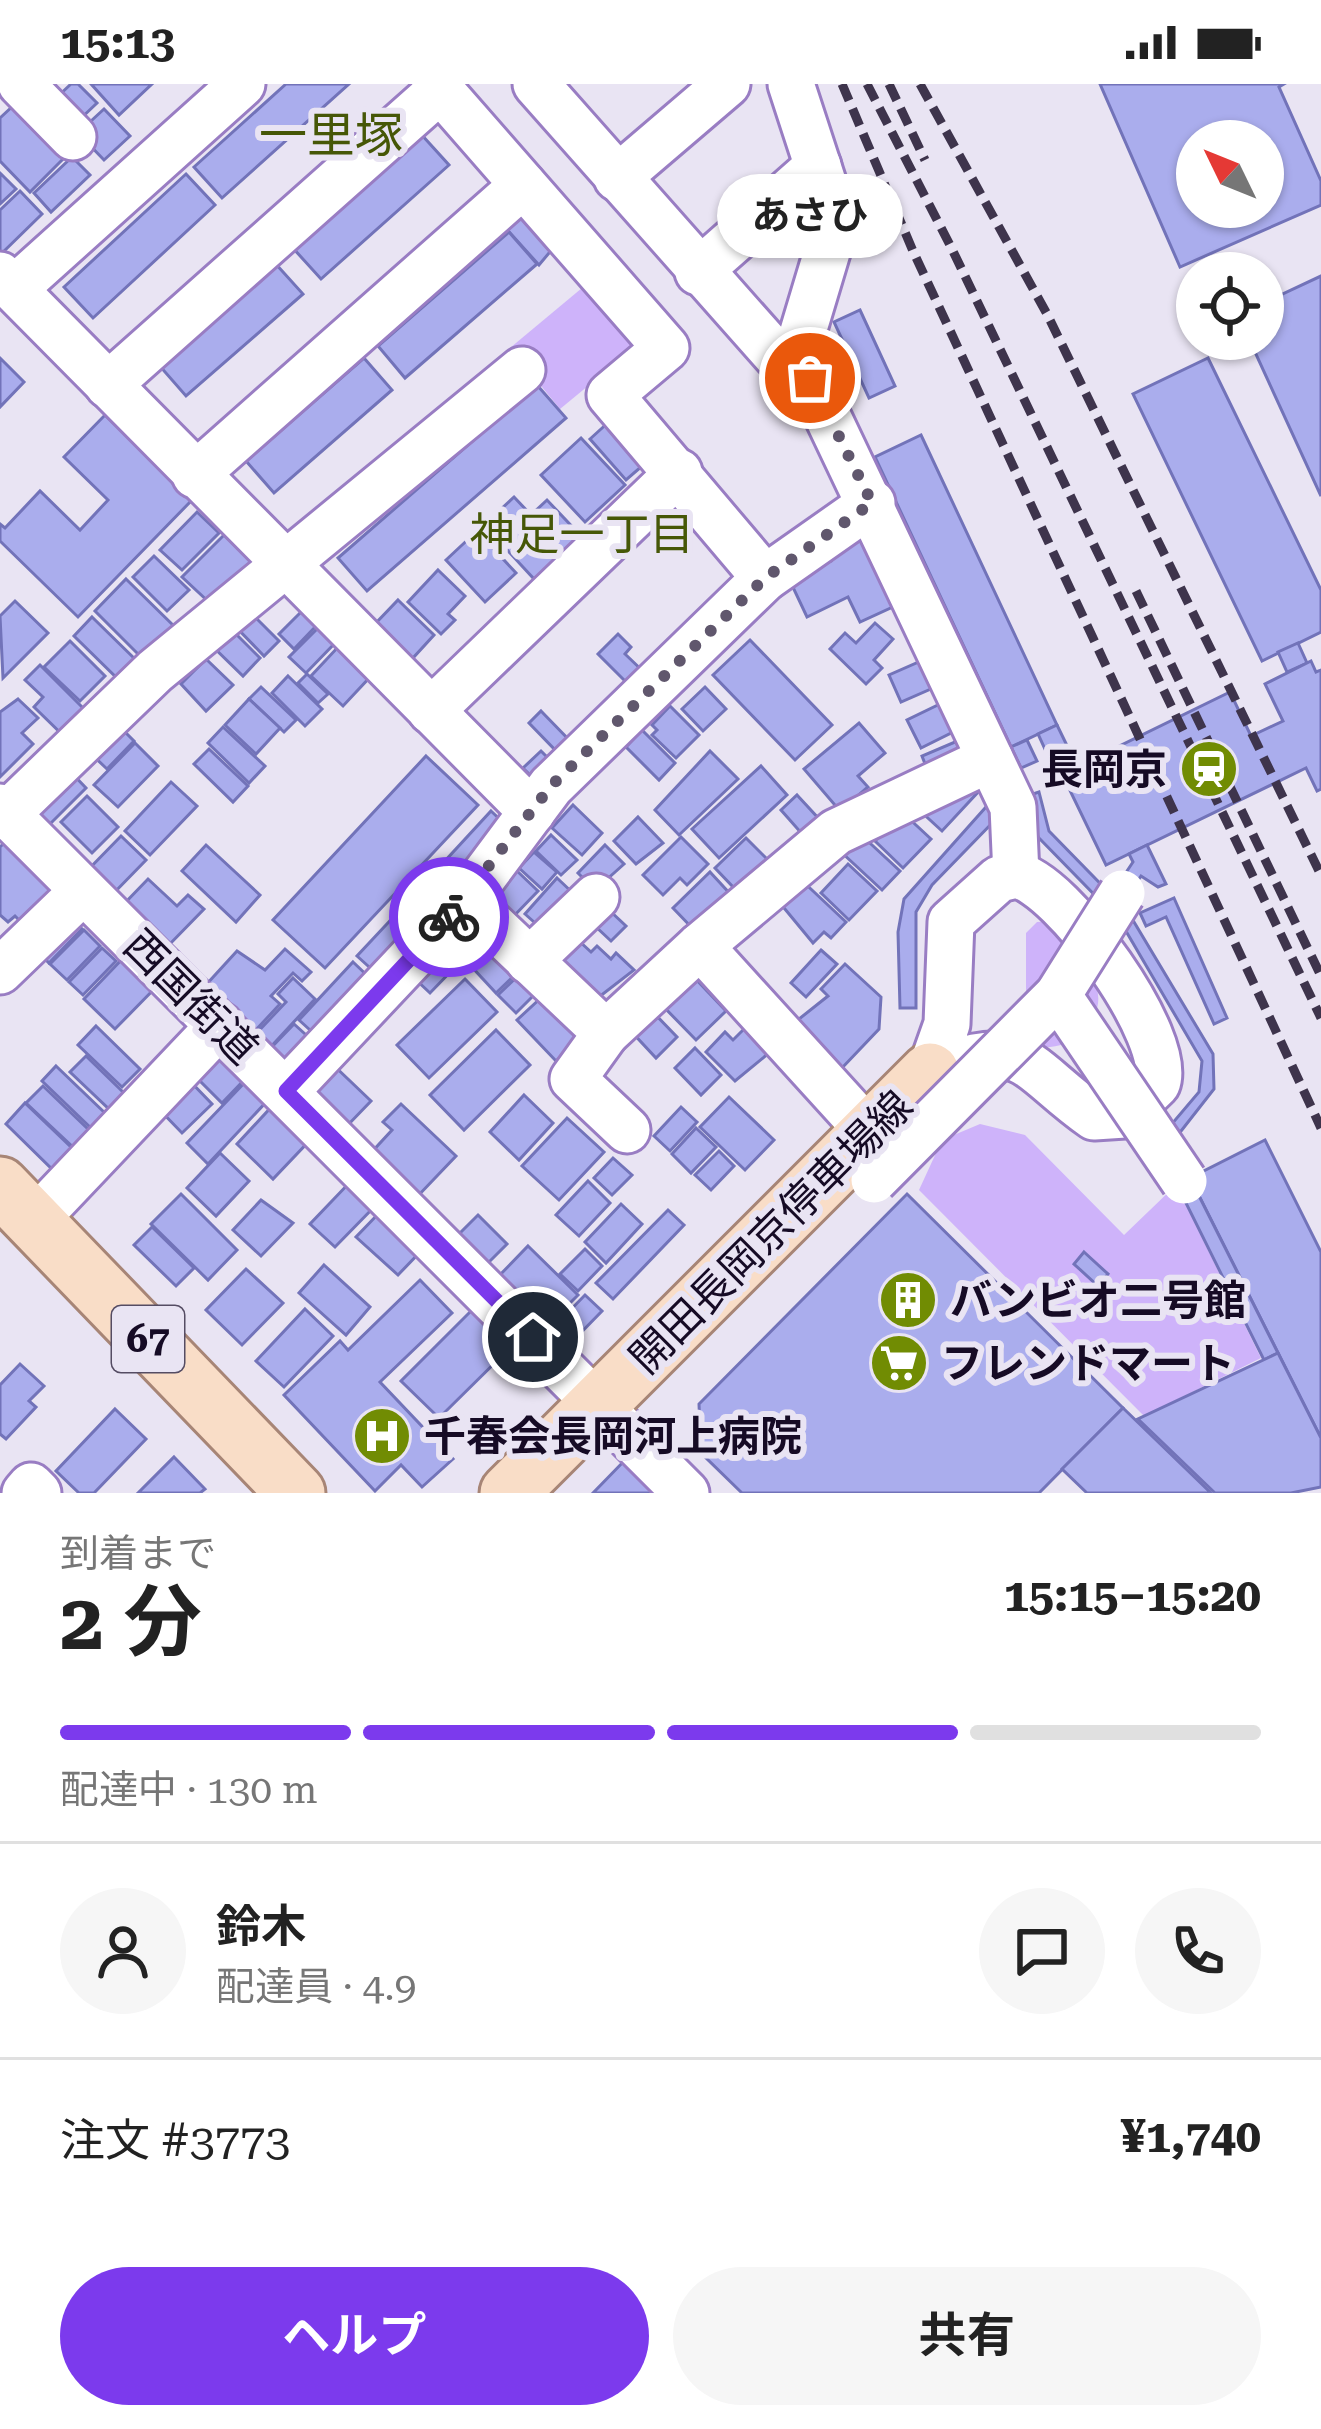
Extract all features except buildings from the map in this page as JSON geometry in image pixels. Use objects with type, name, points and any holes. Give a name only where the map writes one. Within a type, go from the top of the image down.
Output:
[{"type":"main road","name":"開田長岡京停車場線","points":[[509,1493],[599,1403],[873,1158],[930,1072]]},
{"type":"main road","name":"67","points":[[17,1203],[296,1493]]},
{"type":"street","points":[[21,84],[74,137]]},
{"type":"street","points":[[242,84],[10,299],[108,385],[532,812]]},
{"type":"street","points":[[617,178],[727,84]]},
{"type":"street","points":[[790,84],[836,222],[797,352],[1013,806],[1016,874]]},
{"type":"street","points":[[538,85],[698,272],[777,356],[797,352]]},
{"type":"street","points":[[108,385],[437,87],[666,349],[610,395],[765,578]]},
{"type":"street","points":[[698,272],[818,166]]},
{"type":"street","points":[[195,475],[523,185]]},
{"type":"street","points":[[3,810],[155,671],[283,564],[441,414],[522,370]]},
{"type":"street","points":[[431,711],[679,472]]},
{"type":"street","points":[[286,1091],[466,899],[551,786],[765,578],[872,503]]},
{"type":"street","points":[[627,1130],[573,1079],[606,1033],[700,946],[836,832],[990,759]]},
{"type":"street","name":"西国街道","points":[[3,810],[686,1493]]},
{"type":"street","points":[[930,1072],[944,1040],[946,981],[951,922],[999,879],[1016,874],[1036,884],[1102,949],[1161,1066],[1157,1084],[1142,1103],[1125,1115],[1102,1120],[946,981]]},
{"type":"street","points":[[0,971],[28,938],[83,891]]},
{"type":"street","points":[[700,946],[873,1158],[1058,995],[1121,893]]},
{"type":"street","points":[[529,961],[596,897]]},
{"type":"street","points":[[466,899],[606,1033]]},
{"type":"street","points":[[1058,995],[1184,1181]]},
{"type":"street","points":[[17,1203],[220,1025]]},
{"type":"street","points":[[930,1072],[966,1057],[996,1052],[1038,1067]]},
{"type":"street","points":[[25,1493],[31,1486],[38,1493]]},
{"type":"shaded area","points":[[588,283],[634,339],[634,348],[560,409],[510,348]]},
{"type":"shaded area","points":[[1051,921],[1092,975],[1098,1003],[1094,1017],[1077,1035],[1057,1046],[1039,1047],[1026,997],[1026,933],[1037,922]]},
{"type":"shaded area","points":[[980,1124],[1025,1135],[1124,1235],[1176,1185],[1261,1358],[1144,1416],[919,1190],[942,1140]]},
{"type":"railway","points":[[842,84],[913,251],[1321,1128]]},
{"type":"railway","points":[[867,84],[951,247],[1321,1018]]},
{"type":"railway","points":[[889,84],[925,160]]},
{"type":"railway","points":[[920,84],[1047,314],[1321,875]]},
{"type":"railway","points":[[1136,591],[1321,976]]},
{"type":"way so far","points":[[449,917],[551,786],[765,578],[872,503],[810,378]]},
{"type":"place","name":"あさひ","points":[[810,378]]},
{"type":"place","name":"長岡京","points":[[1209,769]]},
{"type":"place","name":"バンビオ二号館","points":[[908,1300]]},
{"type":"place","name":"フレンドマート","points":[[899,1363]]},
{"type":"place","name":"千春会長岡河上病院","points":[[382,1436]]},
{"type":"district","name":"一里塚","points":[[331,136]]},
{"type":"district","name":"神足一丁目","points":[[582,534]]},
{"type":"route","points":[[449,917],[286,1091],[533,1337]]}]
